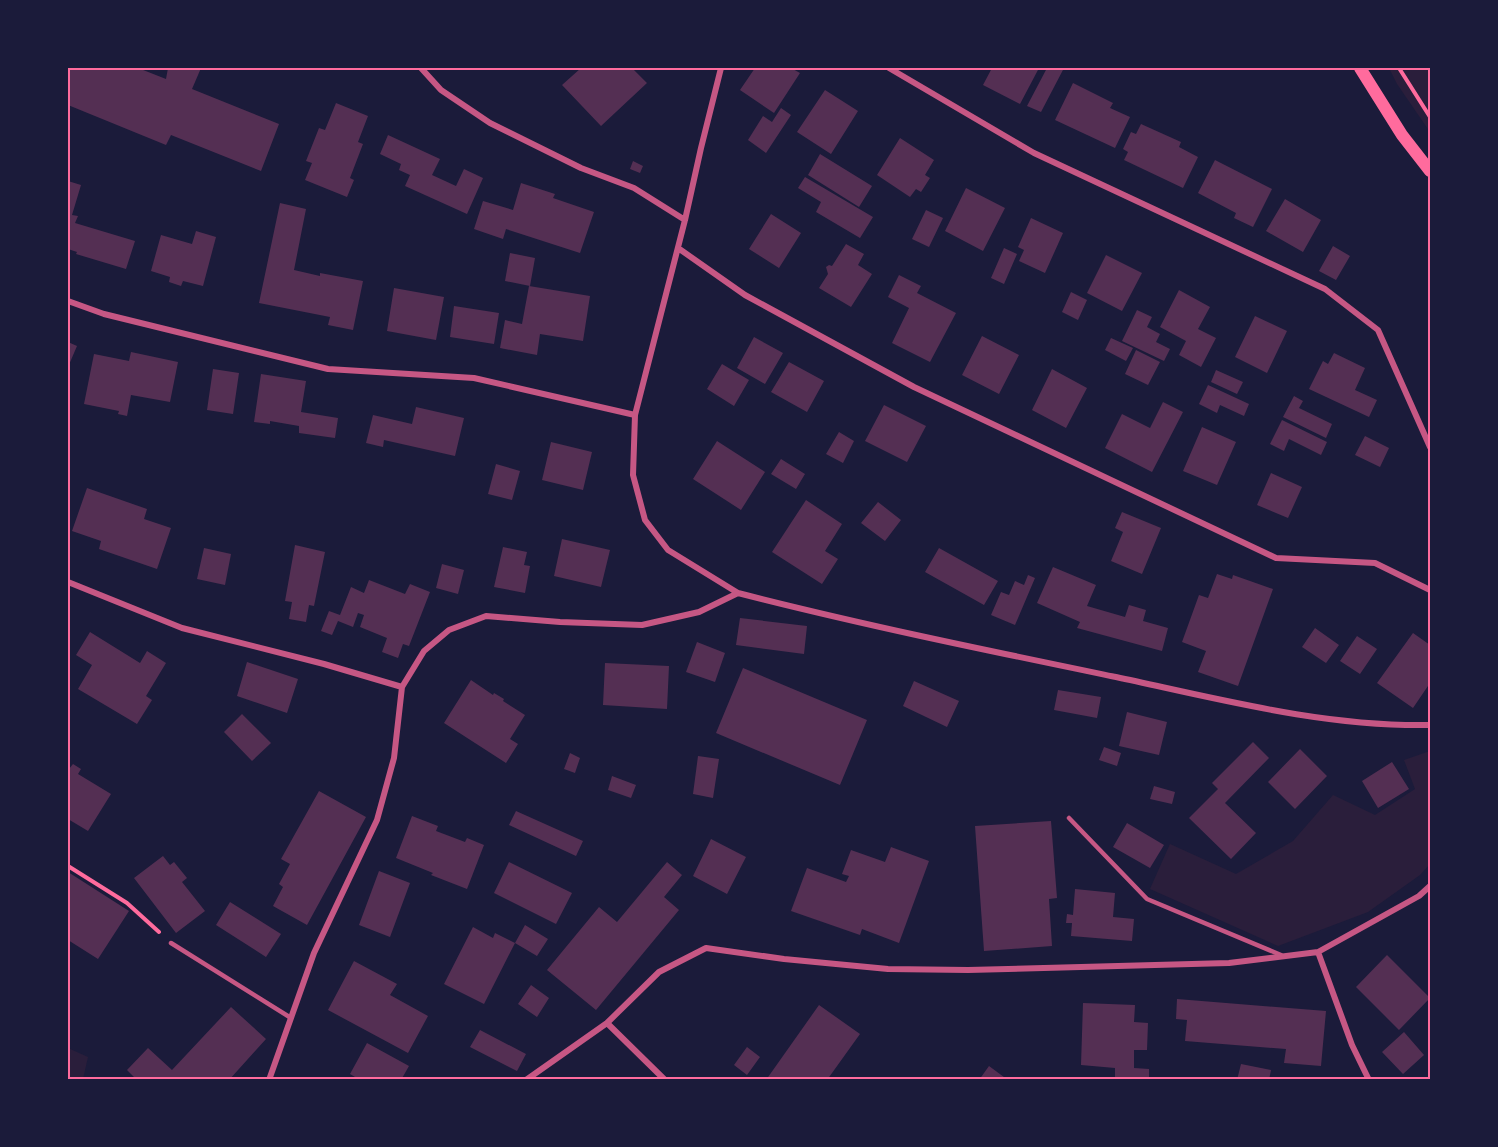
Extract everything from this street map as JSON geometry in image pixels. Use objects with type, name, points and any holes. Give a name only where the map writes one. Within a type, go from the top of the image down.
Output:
[{"type":"main road","points":[[1360,68],[1402,135],[1431,171]]},
{"type":"street","points":[[421,68],[441,90],[490,123],[581,168],[634,188],[685,220]]},
{"type":"street","points":[[721,68],[635,415],[633,474],[645,520],[668,550],[738,593],[928,639],[1218,699],[1323,718],[1399,725],[1431,725]]},
{"type":"street","points":[[890,68],[1034,153],[1325,289],[1378,330],[1431,447]]},
{"type":"street","points":[[678,248],[745,295],[914,387],[1276,558],[1375,563],[1431,590]]},
{"type":"street","points":[[68,301],[104,314],[328,369],[474,378],[635,415]]},
{"type":"street","points":[[68,582],[182,628],[324,664],[402,687]]},
{"type":"street","points":[[269,1080],[314,952],[377,820],[394,758],[402,687],[424,651],[448,630],[486,616],[642,625],[699,612],[738,593]]},
{"type":"street","points":[[526,1080],[607,1023],[659,972],[706,948],[784,959],[888,969],[968,970],[1217,963],[1318,952],[1419,896],[1431,886]]},
{"type":"street","points":[[1318,952],[1352,1045],[1369,1080]]},
{"type":"street","points":[[607,1023],[665,1080]]},
{"type":"lane","points":[[1069,818],[1147,899],[1236,938],[1285,956]]},
{"type":"lane","points":[[171,943],[292,1018]]},
{"type":"path","points":[[1399,68],[1431,117]]},
{"type":"path","points":[[68,866],[127,903],[171,943]]},
{"type":"shaded area","points":[[1389,68],[1430,68],[1430,132],[1397,84]]},
{"type":"shaded area","points":[[1430,751],[1430,864],[1420,875],[1368,912],[1278,946],[1150,889],[1170,844],[1236,874],[1293,841],[1333,795],[1375,815],[1415,789],[1404,760]]},
{"type":"shaded area","points":[[68,1048],[88,1057],[83,1079],[68,1079]]},
{"type":"building","points":[[68,68],[138,68],[166,79],[168,68],[201,68],[192,89],[279,124],[261,171],[171,135],[166,145],[68,105]]},
{"type":"building","points":[[581,68],[632,68],[647,83],[601,126],[562,85]]},
{"type":"building","points":[[755,68],[791,68],[800,73],[774,113],[740,90]]},
{"type":"building","points":[[992,68],[1039,68],[1020,104],[983,85]]},
{"type":"building","points":[[1047,68],[1064,68],[1041,112],[1027,106]]},
{"type":"building","points":[[1073,83],[1113,103],[1110,108],[1130,117],[1115,148],[1055,120]]},
{"type":"building","points":[[825,90],[858,111],[831,154],[797,132]]},
{"type":"building","points":[[336,103],[368,116],[358,142],[363,144],[350,178],[354,180],[347,197],[305,180],[312,163],[306,161],[319,128],[325,130]]},
{"type":"building","points":[[781,108],[791,115],[766,153],[748,140],[763,116],[772,122]]},
{"type":"building","points":[[1141,124],[1181,142],[1179,147],[1198,157],[1183,188],[1124,160],[1128,152],[1123,149],[1131,132],[1136,134]]},
{"type":"building","points":[[388,135],[440,159],[432,175],[456,186],[464,169],[483,178],[467,214],[405,186],[410,175],[399,170],[401,164],[380,154]]},
{"type":"building","points":[[900,138],[934,160],[925,175],[930,178],[921,192],[916,189],[910,197],[877,175]]},
{"type":"building","points":[[820,154],[872,186],[859,207],[808,175]]},
{"type":"building","points":[[1215,160],[1272,189],[1253,227],[1234,218],[1236,213],[1198,193]]},
{"type":"building","points":[[633,161],[643,166],[640,173],[630,169]]},
{"type":"building","points":[[805,177],[873,217],[860,238],[816,212],[821,202],[798,188]]},
{"type":"building","points":[[68,181],[81,185],[72,215],[78,216],[75,223],[135,241],[126,269],[76,254],[77,252],[68,249]]},
{"type":"building","points":[[521,183],[555,194],[553,198],[594,212],[580,253],[506,229],[503,239],[474,229],[483,201],[513,210]]},
{"type":"building","points":[[966,188],[1005,208],[983,251],[945,231]]},
{"type":"building","points":[[1285,199],[1321,220],[1303,252],[1266,231]]},
{"type":"building","points":[[280,203],[306,209],[294,270],[320,276],[320,273],[363,281],[353,330],[328,325],[330,317],[259,303]]},
{"type":"building","points":[[926,210],[943,218],[929,247],[912,239]]},
{"type":"building","points":[[771,214],[801,233],[779,268],[749,249]]},
{"type":"building","points":[[1031,218],[1063,233],[1045,273],[1019,261],[1024,250],[1018,247]]},
{"type":"building","points":[[196,231],[216,237],[203,286],[183,281],[181,286],[169,282],[170,277],[151,271],[161,235],[192,244]]},
{"type":"building","points":[[846,244],[864,254],[858,265],[872,274],[851,307],[819,288],[828,274],[826,267],[832,266]]},
{"type":"building","points":[[1333,246],[1350,256],[1336,280],[1319,271]]},
{"type":"building","points":[[1004,248],[1017,254],[1004,284],[991,278]]},
{"type":"building","points":[[510,253],[535,258],[530,286],[505,281]]},
{"type":"building","points":[[1106,255],[1142,273],[1122,311],[1087,293]]},
{"type":"building","points":[[899,275],[921,286],[917,293],[956,313],[930,362],[892,343],[909,308],[888,297]]},
{"type":"building","points":[[529,286],[590,296],[583,341],[540,334],[537,355],[500,348],[505,320],[522,324]]},
{"type":"building","points":[[394,288],[444,297],[436,340],[387,331]]},
{"type":"building","points":[[1179,290],[1210,307],[1198,329],[1216,338],[1201,367],[1179,355],[1186,341],[1160,327]]},
{"type":"building","points":[[1071,292],[1087,300],[1078,320],[1062,312]]},
{"type":"building","points":[[454,306],[499,313],[494,344],[450,337]]},
{"type":"building","points":[[1137,310],[1152,317],[1147,327],[1160,334],[1156,342],[1170,349],[1164,361],[1122,341]]},
{"type":"building","points":[[1255,316],[1287,331],[1267,373],[1235,357]]},
{"type":"building","points":[[982,336],[1019,355],[999,394],[962,375]]},
{"type":"building","points":[[754,337],[783,353],[765,384],[737,368]]},
{"type":"building","points":[[1111,338],[1133,348],[1126,361],[1105,350]]},
{"type":"building","points":[[68,342],[77,346],[68,367]]},
{"type":"building","points":[[1136,350],[1160,362],[1148,385],[1125,374]]},
{"type":"building","points":[[131,352],[178,362],[170,402],[131,395],[127,416],[118,414],[119,411],[84,404],[94,354],[129,361]]},
{"type":"building","points":[[1334,353],[1365,368],[1355,390],[1377,400],[1369,417],[1309,389],[1323,361],[1328,364]]},
{"type":"building","points":[[789,362],[824,381],[807,412],[771,392]]},
{"type":"building","points":[[722,364],[749,380],[734,406],[707,389]]},
{"type":"building","points":[[213,369],[239,373],[233,414],[207,410]]},
{"type":"building","points":[[1052,369],[1087,388],[1066,428],[1032,410]]},
{"type":"building","points":[[1216,370],[1243,382],[1237,394],[1211,382]]},
{"type":"building","points":[[261,374],[306,381],[301,412],[338,418],[335,438],[299,433],[299,426],[270,421],[270,424],[254,422]]},
{"type":"building","points":[[1208,385],[1249,404],[1244,416],[1220,405],[1217,413],[1199,404]]},
{"type":"building","points":[[1294,396],[1303,401],[1299,408],[1332,424],[1326,438],[1283,417]]},
{"type":"building","points":[[1163,402],[1183,412],[1152,472],[1105,448],[1122,414],[1150,428]]},
{"type":"building","points":[[884,405],[926,426],[907,462],[865,441]]},
{"type":"building","points":[[416,407],[464,418],[455,456],[384,440],[383,447],[366,443],[373,415],[412,424]]},
{"type":"building","points":[[1282,420],[1327,442],[1321,455],[1289,439],[1284,451],[1270,444]]},
{"type":"building","points":[[1202,427],[1236,442],[1217,485],[1183,471]]},
{"type":"building","points":[[839,432],[854,441],[843,463],[826,454]]},
{"type":"building","points":[[1365,436],[1389,448],[1380,467],[1355,455]]},
{"type":"building","points":[[717,441],[765,472],[741,510],[693,479]]},
{"type":"building","points":[[551,442],[592,452],[583,490],[542,480]]},
{"type":"building","points":[[781,459],[805,474],[796,489],[771,474]]},
{"type":"building","points":[[496,464],[520,471],[512,500],[488,494]]},
{"type":"building","points":[[1271,473],[1302,487],[1288,518],[1257,505]]},
{"type":"building","points":[[87,488],[147,509],[144,519],[171,528],[157,569],[99,549],[101,541],[72,531]]},
{"type":"building","points":[[806,500],[842,524],[825,551],[838,559],[822,584],[772,552]]},
{"type":"building","points":[[878,502],[901,520],[885,541],[861,523]]},
{"type":"building","points":[[1122,512],[1161,528],[1142,574],[1111,561],[1123,532],[1115,528]]},
{"type":"building","points":[[562,539],[610,550],[601,587],[554,576]]},
{"type":"building","points":[[295,545],[325,552],[314,606],[309,605],[306,622],[289,619],[292,602],[285,601]]},
{"type":"building","points":[[503,547],[527,552],[524,565],[530,566],[525,593],[494,587]]},
{"type":"building","points":[[204,548],[231,554],[225,585],[197,579]]},
{"type":"building","points":[[939,548],[998,581],[984,605],[925,572]]},
{"type":"building","points":[[442,564],[464,570],[458,594],[436,588]]},
{"type":"building","points":[[1053,567],[1096,585],[1087,606],[1125,617],[1129,605],[1146,610],[1143,621],[1168,628],[1162,651],[1077,628],[1080,622],[1037,603]]},
{"type":"building","points":[[1217,574],[1232,579],[1233,575],[1273,589],[1238,686],[1198,672],[1206,651],[1182,642],[1199,595],[1208,598]]},
{"type":"building","points":[[1028,575],[1035,578],[1015,625],[991,615],[1001,592],[1009,595],[1015,581],[1024,585]]},
{"type":"building","points":[[369,580],[405,594],[410,584],[430,592],[409,646],[403,644],[398,658],[382,652],[387,638],[360,627],[364,615],[358,613],[353,627],[338,621],[332,635],[321,631],[329,611],[340,615],[351,587],[364,593]]},
{"type":"building","points":[[740,618],[807,626],[804,654],[736,645]]},
{"type":"building","points":[[1315,628],[1339,645],[1326,663],[1302,647]]},
{"type":"building","points":[[90,632],[140,663],[147,651],[166,663],[146,696],[152,700],[137,724],[78,689],[92,665],[76,655]]},
{"type":"building","points":[[1413,633],[1430,645],[1430,683],[1413,708],[1377,683]]},
{"type":"building","points":[[1357,636],[1377,649],[1360,674],[1340,661]]},
{"type":"building","points":[[697,642],[725,653],[715,682],[686,672]]},
{"type":"building","points":[[247,662],[298,679],[287,713],[237,696]]},
{"type":"building","points":[[605,663],[669,666],[667,709],[603,705]]},
{"type":"building","points":[[743,668],[867,720],[840,785],[716,733]]},
{"type":"building","points":[[471,680],[493,695],[494,693],[504,699],[503,701],[525,715],[510,739],[518,744],[506,763],[444,723]]},
{"type":"building","points":[[914,681],[959,701],[947,727],[903,706]]},
{"type":"building","points":[[1058,690],[1101,697],[1097,718],[1054,710]]},
{"type":"building","points":[[1127,712],[1167,722],[1159,755],[1119,746]]},
{"type":"building","points":[[242,714],[271,743],[252,761],[224,732]]},
{"type":"building","points":[[1253,742],[1269,758],[1225,803],[1256,833],[1231,859],[1189,818],[1218,789],[1212,783]]},
{"type":"building","points":[[1104,747],[1121,753],[1117,766],[1099,760]]},
{"type":"building","points":[[1300,749],[1327,776],[1295,809],[1268,782]]},
{"type":"building","points":[[570,753],[580,758],[575,773],[564,769]]},
{"type":"building","points":[[698,756],[719,759],[713,798],[693,794]]},
{"type":"building","points":[[1392,762],[1409,789],[1378,808],[1362,781]]},
{"type":"building","points":[[73,764],[81,769],[78,774],[111,794],[88,831],[68,819],[68,768]]},
{"type":"building","points":[[612,776],[636,785],[631,798],[608,790]]},
{"type":"building","points":[[1154,786],[1175,792],[1172,804],[1150,799]]},
{"type":"building","points":[[319,791],[366,817],[307,925],[273,906],[283,887],[279,884],[290,864],[281,859]]},
{"type":"building","points":[[516,811],[583,841],[576,856],[509,825]]},
{"type":"building","points":[[412,816],[438,826],[436,831],[465,842],[467,838],[484,845],[467,889],[396,858]]},
{"type":"building","points":[[1051,821],[1057,898],[1049,899],[1052,946],[984,951],[975,826]]},
{"type":"building","points":[[1127,823],[1164,845],[1150,868],[1113,847]]},
{"type":"building","points":[[711,839],[746,857],[727,894],[693,876]]},
{"type":"building","points":[[891,847],[929,861],[899,943],[862,929],[860,935],[791,911],[807,868],[846,882],[849,876],[842,874],[851,850],[885,862]]},
{"type":"building","points":[[163,856],[170,865],[174,862],[187,878],[182,882],[205,911],[176,933],[134,878]]},
{"type":"building","points":[[509,862],[572,893],[556,924],[494,893]]},
{"type":"building","points":[[667,862],[682,875],[664,897],[679,910],[596,1010],[547,970],[599,907],[617,922]]},
{"type":"building","points":[[379,871],[410,883],[390,937],[359,925]]},
{"type":"building","points":[[68,872],[129,911],[98,959],[68,940]]},
{"type":"building","points":[[1075,889],[1115,893],[1113,917],[1134,919],[1132,941],[1071,936],[1072,923],[1066,923],[1067,914],[1073,915]]},
{"type":"building","points":[[230,902],[281,934],[266,957],[216,925]]},
{"type":"building","points":[[525,925],[548,939],[537,956],[515,943]]},
{"type":"building","points":[[473,927],[493,938],[495,933],[515,943],[484,1004],[444,984]]},
{"type":"building","points":[[1387,955],[1430,998],[1399,1030],[1356,987]]},
{"type":"building","points":[[354,961],[397,984],[390,995],[428,1016],[408,1053],[328,1010]]},
{"type":"building","points":[[531,985],[549,998],[537,1017],[518,1004]]},
{"type":"building","points":[[1177,999],[1326,1011],[1321,1066],[1284,1063],[1286,1049],[1185,1041],[1187,1020],[1176,1019]]},
{"type":"building","points":[[1083,1003],[1135,1005],[1134,1022],[1148,1023],[1147,1050],[1134,1050],[1134,1068],[1149,1069],[1149,1080],[1115,1080],[1115,1068],[1081,1065]]},
{"type":"building","points":[[819,1005],[860,1034],[827,1080],[766,1080]]},
{"type":"building","points":[[231,1007],[266,1039],[229,1080],[137,1080],[127,1070],[148,1048],[172,1070]]},
{"type":"building","points":[[480,1030],[526,1054],[517,1071],[470,1047]]},
{"type":"building","points":[[1404,1032],[1424,1055],[1403,1074],[1382,1052]]},
{"type":"building","points":[[367,1043],[409,1066],[401,1080],[360,1080],[350,1074]]},
{"type":"building","points":[[747,1047],[760,1057],[747,1075],[734,1065]]},
{"type":"building","points":[[1241,1064],[1271,1070],[1269,1080],[1237,1080]]},
{"type":"building","points":[[989,1066],[1008,1080],[979,1080]]}]
